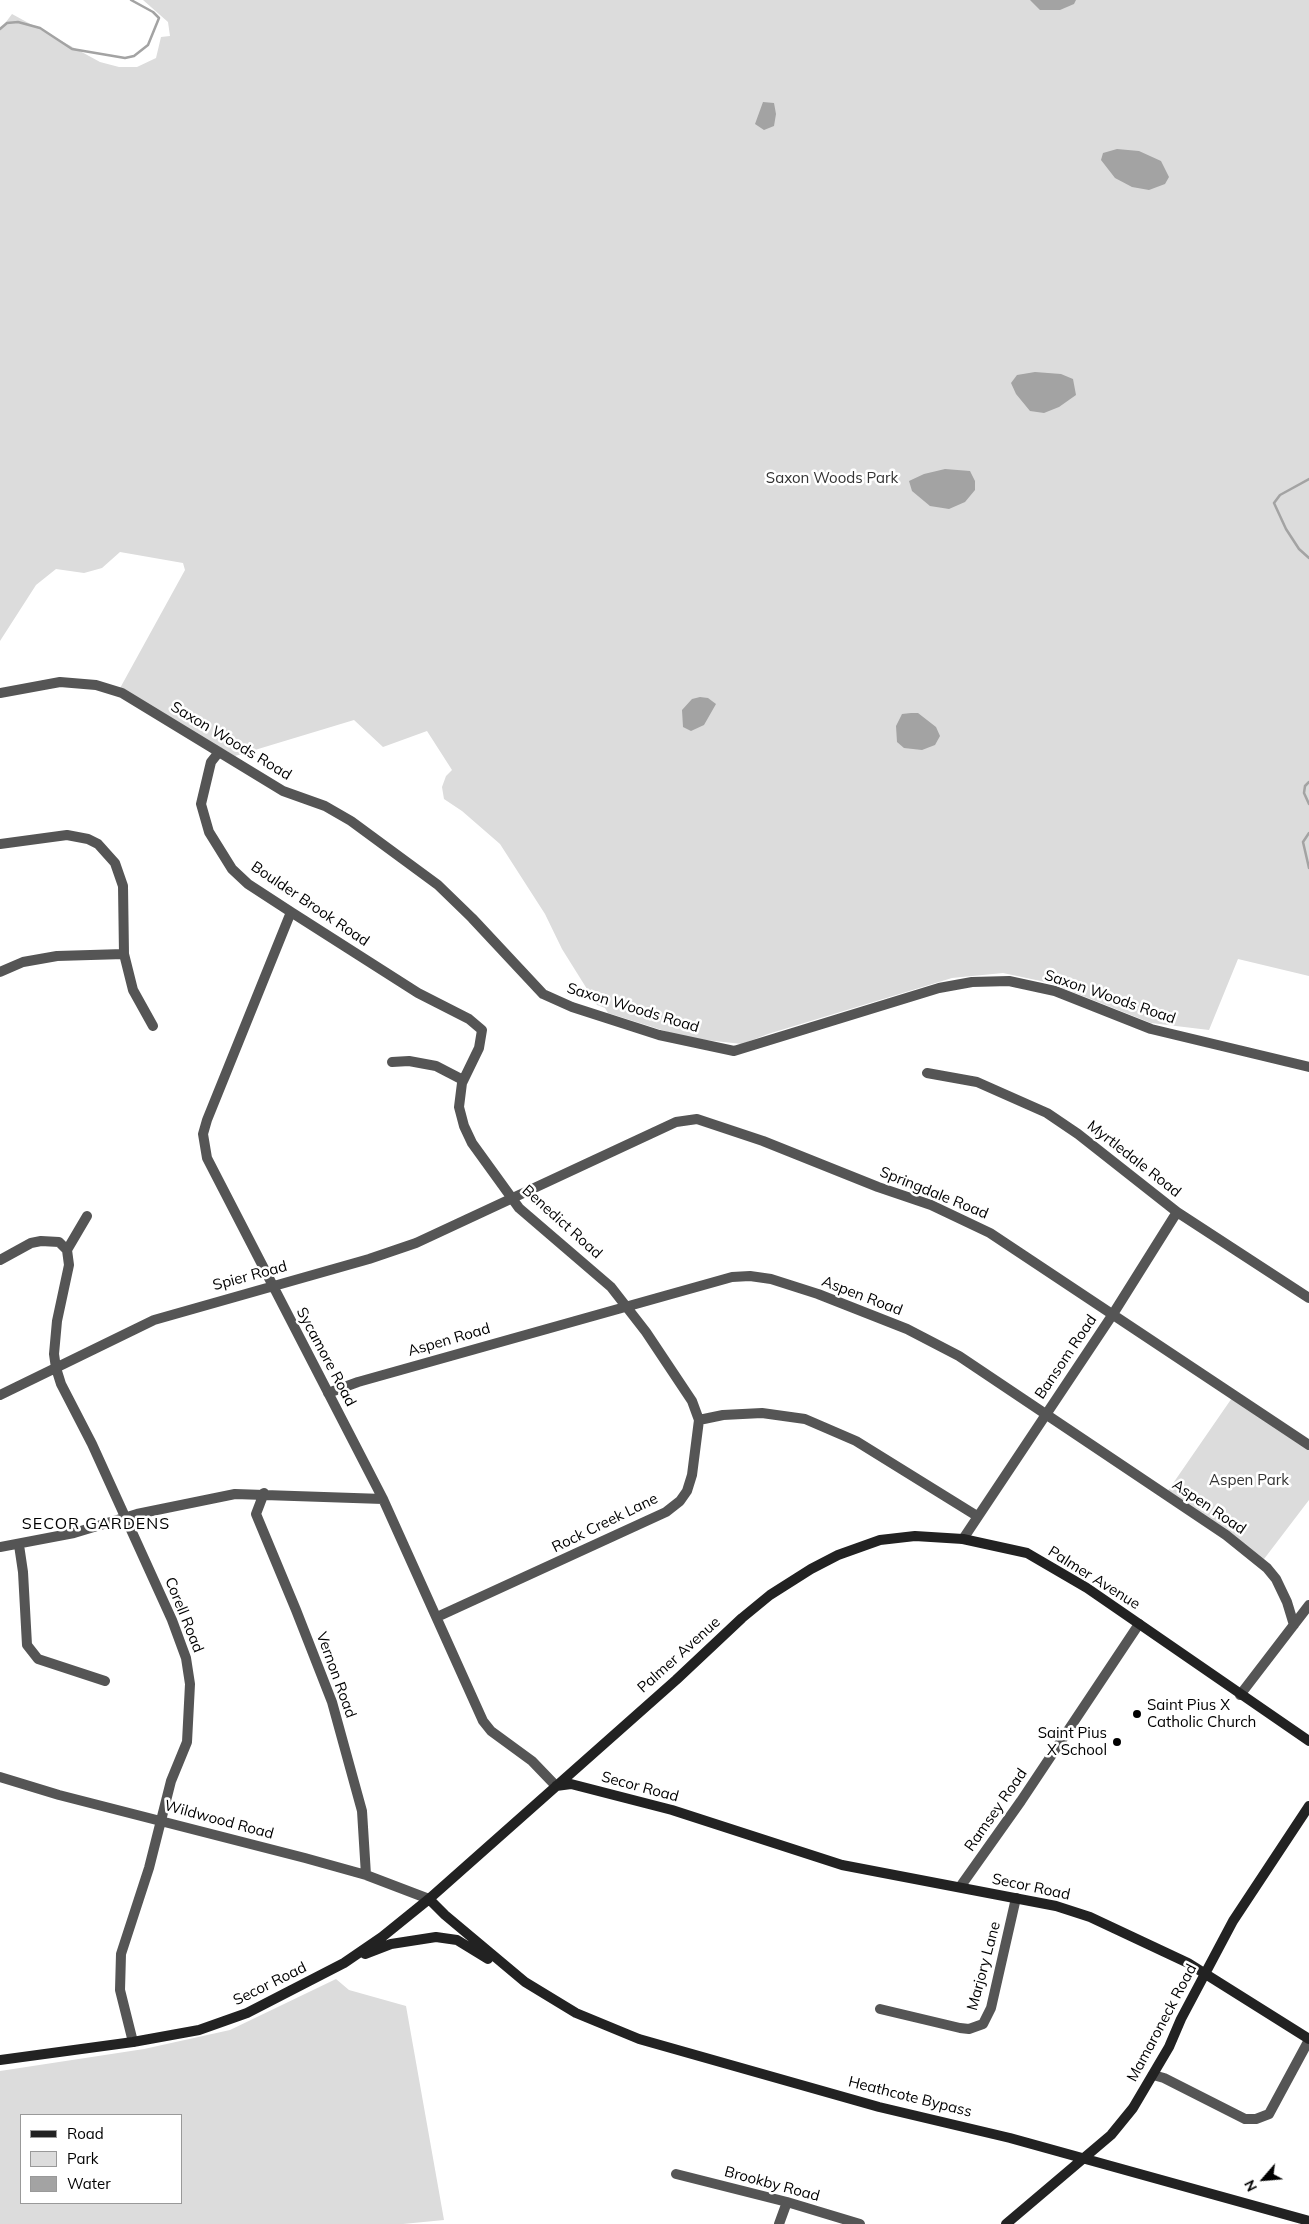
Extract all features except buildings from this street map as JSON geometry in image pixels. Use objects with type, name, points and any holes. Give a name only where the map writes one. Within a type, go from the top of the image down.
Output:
[{"type":"main road","name":"Palmer Avenue","points":[[556,1786],[742,1618],[803,1573],[838,1555],[880,1540],[915,1536],[963,1538],[1027,1554],[1080,1583],[1309,1741]]},
{"type":"main road","name":"Secor Road","points":[[0,2060],[133,2042],[199,2030],[227,2022],[287,1994],[344,1963],[382,1937],[429,1899],[556,1786],[571,1784],[672,1810],[842,1865],[1056,1906],[1090,1917],[1166,1951],[1309,2040]]},
{"type":"main road","name":"Mamaroneck Road","points":[[1006,2224],[1111,2135],[1133,2108],[1153,2075],[1204,1974],[1238,1913],[1309,1806]]},
{"type":"main road","points":[[429,1899],[514,1974]]},
{"type":"main road","points":[[344,1963],[390,1944],[436,1937],[456,1940],[514,1974]]},
{"type":"main road","name":"Heathcote Bypass","points":[[514,1974],[576,2013],[639,2040],[880,2107],[1010,2138],[1309,2221]]},
{"type":"street","name":"Saxon Woods Road","points":[[0,692],[60,682],[105,688],[122,694],[283,791],[325,806],[351,821],[438,885],[472,918],[543,994],[572,1007],[659,1035],[734,1051],[939,988],[972,982],[1008,981],[1055,991],[1151,1029],[1309,1067]]},
{"type":"street","name":"Boulder Brook Road","points":[[219,752],[211,762],[201,804],[209,832],[232,869],[248,884],[291,912],[418,992],[468,1019],[482,1030]]},
{"type":"street","points":[[0,844],[67,835],[88,838],[98,844],[115,862],[123,886],[124,954],[133,990],[153,1026]]},
{"type":"street","name":"Sycamore Road","points":[[291,912],[214,1101],[203,1134],[208,1158],[272,1287],[382,1499],[483,1721],[491,1731],[532,1760],[556,1786]]},
{"type":"street","points":[[0,972],[23,962],[57,956],[124,954]]},
{"type":"street","name":"Benedict Road","points":[[482,1030],[479,1048],[463,1080],[459,1107],[464,1126],[482,1158],[512,1199],[538,1226],[589,1266],[611,1288],[646,1332],[692,1401],[700,1420]]},
{"type":"street","points":[[392,1062],[409,1060],[436,1066],[463,1080]]},
{"type":"street","name":"Myrtledale Road","points":[[927,1073],[977,1082],[1047,1113],[1078,1134],[1177,1212],[1309,1298]]},
{"type":"street","name":"Springdale Road","points":[[512,1199],[676,1122],[697,1119],[763,1141],[948,1213],[990,1233],[1309,1445]]},
{"type":"street","name":"Spier Road","points":[[0,1395],[162,1317],[369,1259],[416,1243],[512,1199]]},
{"type":"street","name":"Bansom Road","points":[[977,1516],[1113,1314],[1177,1212]]},
{"type":"street","points":[[0,1260],[31,1243],[41,1241],[59,1242],[67,1250],[87,1216]]},
{"type":"street","name":"Corell Road","points":[[67,1250],[69,1265],[57,1321],[54,1354],[56,1368],[61,1384],[92,1444],[126,1517],[186,1658],[190,1684],[187,1742],[160,1819],[149,1868],[121,1954],[120,1990],[133,2042]]},
{"type":"street","name":"Aspen Road","points":[[328,1393],[358,1382],[564,1323],[627,1308],[661,1295],[732,1276],[771,1279],[818,1294],[937,1343],[1226,1536],[1267,1568],[1276,1579],[1287,1602],[1294,1625]]},
{"type":"street","points":[[700,1420],[723,1415],[762,1413],[805,1419],[856,1441],[977,1516],[963,1538]]},
{"type":"street","name":"Rock Creek Lane","points":[[437,1617],[666,1512],[680,1501],[687,1491],[692,1475],[700,1420]]},
{"type":"street","points":[[0,1547],[19,1545],[74,1533],[126,1517],[235,1494],[264,1493],[382,1499]]},
{"type":"street","name":"Vernon Road","points":[[264,1493],[256,1514],[296,1610],[334,1711],[362,1811],[366,1875]]},
{"type":"street","points":[[19,1545],[23,1572],[27,1645],[38,1659],[105,1681]]},
{"type":"street","points":[[1240,1695],[1309,1605]]},
{"type":"street","name":"Ramsey Road","points":[[960,1888],[1021,1801],[1139,1624]]},
{"type":"street","name":"Wildwood Road","points":[[0,1777],[59,1795],[160,1819],[366,1875],[429,1899]]},
{"type":"street","name":"Marjory Lane","points":[[880,2009],[960,2028],[969,2029],[983,2024],[991,2008],[1016,1898]]},
{"type":"street","points":[[1153,2075],[1164,2078],[1245,2119],[1256,2120],[1269,2114],[1309,2040]]},
{"type":"street","name":"Brookby Road","points":[[676,2174],[787,2202],[860,2224]]},
{"type":"street","points":[[778,2224],[787,2202]]},
{"type":"green space","name":"Saxon Woods Park","points":[[143,0],[1309,0],[1309,976],[1238,959],[1209,1030],[1151,1023],[1050,983],[1003,973],[952,978],[768,1034],[742,1044],[687,1038],[608,1013],[605,1008],[597,1005],[562,949],[545,914],[500,844],[462,811],[444,799],[442,787],[446,776],[452,770],[427,731],[383,747],[354,720],[235,756],[119,690],[185,570],[183,563],[120,552],[102,568],[84,573],[56,569],[36,585],[0,641],[0,30],[12,14],[100,62],[119,67],[137,67],[156,58],[161,37],[170,36],[168,22]]},
{"type":"green space","name":"Aspen Park","points":[[1234,1395],[1309,1443],[1309,1500],[1261,1563],[1165,1495]]},
{"type":"green space","points":[[336,1979],[349,1990],[406,2006],[444,2220],[403,2224],[0,2224],[0,2071],[144,2049],[230,2030]]},
{"type":"water","points":[[1030,0],[1076,0],[1074,4],[1060,10],[1040,10]]},
{"type":"water","points":[[763,102],[774,103],[776,114],[774,126],[764,130],[755,124]]},
{"type":"water","points":[[1117,149],[1139,151],[1161,161],[1169,177],[1165,184],[1149,190],[1132,187],[1115,178],[1101,160],[1103,153]]},
{"type":"water","points":[[1035,372],[1061,374],[1073,379],[1076,395],[1059,407],[1044,413],[1030,411],[1016,394],[1011,383],[1017,375]]},
{"type":"water","points":[[945,469],[970,471],[975,481],[975,490],[965,502],[949,509],[930,506],[912,491],[909,481],[924,474]]},
{"type":"water","points":[[708,698],[716,704],[704,725],[691,731],[683,727],[682,710],[692,699]]},
{"type":"water","points":[[918,713],[936,727],[940,736],[935,745],[922,750],[904,748],[897,742],[896,726],[902,714]]},
{"type":"waterway","points":[[0,29],[7,23],[18,22],[40,28],[72,49],[125,58],[134,56],[148,45],[159,18],[153,12],[131,0]]},
{"type":"waterway","points":[[1309,479],[1280,495],[1274,503],[1286,529],[1299,549],[1309,558]]},
{"type":"waterway","points":[[1309,782],[1305,786],[1304,793],[1309,804]]},
{"type":"waterway","points":[[1309,833],[1303,842],[1309,868]]},
{"type":"place","name":"Saint Pius X Catholic Church","points":[[1137,1714]]},
{"type":"place","name":"Saint Pius X School","points":[[1117,1742]]},
{"type":"district","name":"SECOR GARDENS","points":[[96,1524]]}]
